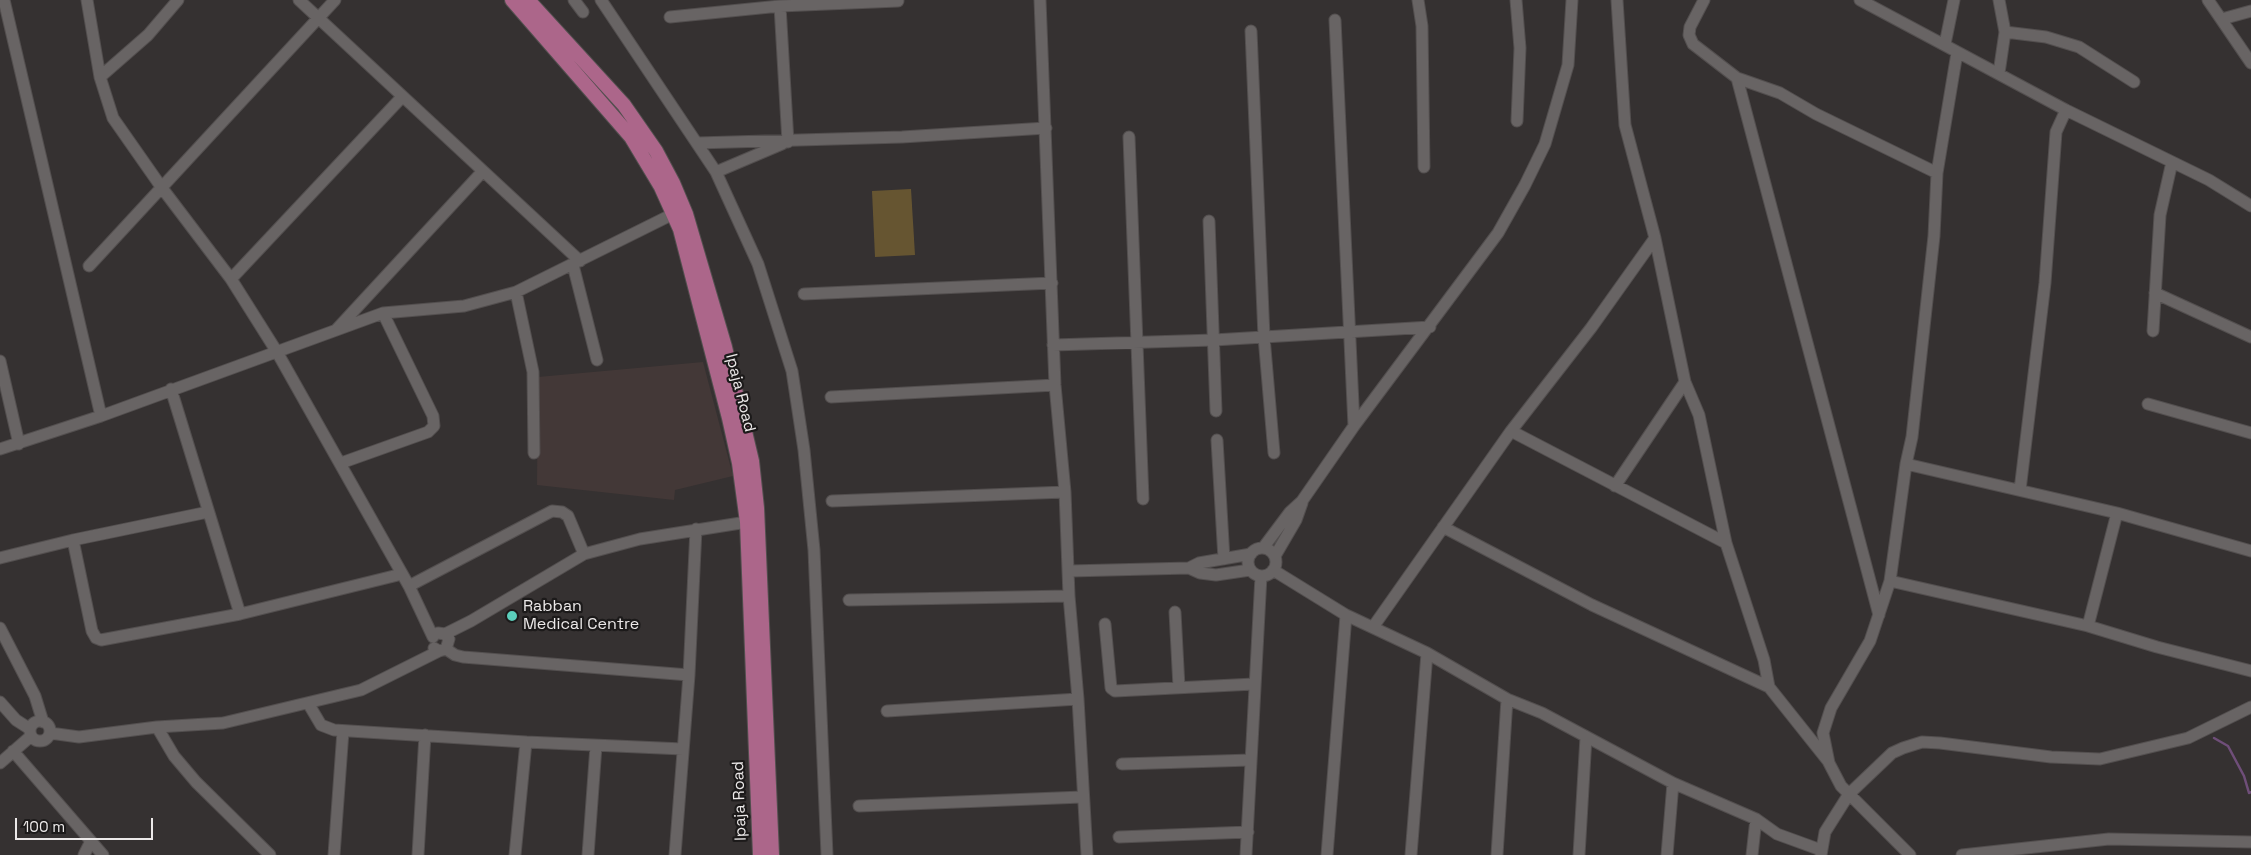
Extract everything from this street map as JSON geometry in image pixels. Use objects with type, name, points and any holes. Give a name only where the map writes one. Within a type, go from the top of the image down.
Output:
[{"type":"main road","name":"Ipaja Road","points":[[512,0],[631,137],[662,187],[680,230],[736,417],[752,461],[757,508],[772,855]]},
{"type":"main road","name":"Ipaja Road","points":[[528,0],[624,105],[656,151],[673,182],[686,214],[720,328],[736,417],[739,463],[747,522],[760,855]]},
{"type":"street","points":[[4,0],[100,416]]},
{"type":"street","points":[[87,0],[100,77],[113,118],[162,188],[231,279],[277,352],[441,641],[455,655],[464,657],[689,675]]},
{"type":"street","points":[[100,77],[148,35],[178,0]]},
{"type":"street","points":[[299,0],[483,171],[577,263],[597,360]]},
{"type":"street","points":[[89,266],[335,0]]},
{"type":"street","points":[[574,0],[583,12]]},
{"type":"street","points":[[601,0],[716,172],[758,264],[792,371],[804,450],[814,550],[828,855]]},
{"type":"street","points":[[1040,0],[1055,384],[1066,492],[1070,596],[1087,855]]},
{"type":"street","points":[[1418,0],[1422,26],[1424,167]]},
{"type":"street","points":[[1516,0],[1520,48],[1517,121]]},
{"type":"street","points":[[1263,548],[1290,512],[1302,501],[1354,426],[1430,327],[1498,233],[1545,144],[1568,65],[1572,0]]},
{"type":"street","points":[[1617,0],[1625,125],[1655,238],[1685,382],[1699,415],[1726,543],[1764,660],[1769,687]]},
{"type":"street","points":[[1704,0],[1690,27],[1689,35],[1693,44],[1737,78],[1780,93],[1816,114],[1937,173]]},
{"type":"street","points":[[1860,0],[2066,110],[2209,180],[2251,206]]},
{"type":"street","points":[[1945,44],[1954,0]]},
{"type":"street","points":[[1999,0],[2005,32],[1999,73]]},
{"type":"street","points":[[2208,0],[2251,63]]},
{"type":"street","points":[[670,17],[780,6],[898,1]]},
{"type":"street","points":[[780,6],[788,142]]},
{"type":"street","points":[[2222,19],[2251,11]]},
{"type":"street","points":[[1335,20],[1354,426]]},
{"type":"street","points":[[1251,31],[1264,337],[1274,453]]},
{"type":"street","points":[[2005,32],[2046,37],[2079,47],[2134,82]]},
{"type":"street","points":[[1829,763],[1823,732],[1831,708],[1858,665],[1870,641],[1890,581],[1906,464],[1912,437],[1934,236],[1937,173],[1957,53]]},
{"type":"street","points":[[1737,78],[1879,615]]},
{"type":"street","points":[[231,279],[402,97]]},
{"type":"street","points":[[2020,490],[2044,283],[2056,132],[2066,110]]},
{"type":"street","points":[[697,143],[788,142],[1046,128]]},
{"type":"street","points":[[1129,137],[1143,499]]},
{"type":"street","points":[[716,172],[788,142]]},
{"type":"street","points":[[2153,330],[2160,214],[2172,162]]},
{"type":"street","points":[[335,331],[483,171]]},
{"type":"street","points":[[0,449],[100,416],[383,313],[464,306],[516,292],[673,214]]},
{"type":"street","points":[[1209,221],[1216,411]]},
{"type":"street","points":[[1373,627],[1511,431],[1590,328],[1655,238]]},
{"type":"street","points":[[804,294],[1052,283]]},
{"type":"street","points":[[516,292],[533,372],[534,452]]},
{"type":"street","points":[[2155,293],[2251,337]]},
{"type":"street","points":[[341,464],[428,432],[434,426],[433,416],[383,313]]},
{"type":"street","points":[[1053,345],[1136,344],[1430,327]]},
{"type":"street","points":[[0,361],[19,444]]},
{"type":"street","points":[[1615,486],[1685,382]]},
{"type":"street","points":[[831,397],[1055,384]]},
{"type":"street","points":[[170,389],[240,614]]},
{"type":"street","points":[[2148,404],[2251,433]]},
{"type":"street","points":[[1511,431],[1726,543]]},
{"type":"street","points":[[1217,440],[1224,559]]},
{"type":"street","points":[[1906,464],[2117,514],[2251,551]]},
{"type":"street","points":[[832,502],[1066,492]]},
{"type":"street","points":[[1275,556],[1296,520],[1302,501]]},
{"type":"street","points":[[409,586],[552,511],[562,512],[568,516],[584,554]]},
{"type":"street","points":[[0,558],[73,540],[208,512]]},
{"type":"street","points":[[2088,626],[2117,514]]},
{"type":"street","points":[[50,733],[79,737],[157,727],[223,723],[361,690],[408,665],[471,621],[584,554],[640,539],[747,522]]},
{"type":"street","points":[[1443,527],[1592,605],[1769,687],[1829,763],[1841,786],[1910,855]]},
{"type":"street","points":[[675,855],[689,675],[696,530]]},
{"type":"street","points":[[73,540],[92,631],[96,638],[101,640],[240,614],[402,574]]},
{"type":"street","points":[[1189,568],[1200,573],[1216,575],[1256,573],[1268,575],[1276,563],[1275,556],[1263,548],[1256,549],[1251,554],[1248,562],[1256,573],[1254,684],[1246,855]]},
{"type":"street","points":[[1070,571],[1189,568],[1199,563],[1251,554]]},
{"type":"street","points":[[1273,570],[1346,615],[1427,653],[1507,699],[1542,714],[1673,783],[1756,819],[1777,834],[1821,853],[1825,832],[1848,794],[1892,753],[1922,742],[2051,757],[2100,759],[2188,738],[2251,707]]},
{"type":"street","points":[[1890,581],[2088,626],[2157,647],[2251,671]]},
{"type":"street","points":[[849,600],[1070,596]]},
{"type":"street","points":[[1175,612],[1179,687]]},
{"type":"street","points":[[1327,855],[1346,615]]},
{"type":"street","points":[[1106,624],[1111,688],[1121,691],[1254,684]]},
{"type":"street","points":[[0,628],[35,696],[44,722],[49,726],[50,733],[43,741],[36,741],[30,732],[0,702]]},
{"type":"street","points":[[1411,855],[1427,653]]},
{"type":"street","points":[[887,711],[1078,699]]},
{"type":"street","points":[[1497,855],[1507,699]]},
{"type":"street","points":[[308,703],[321,725],[334,730],[596,746],[683,749]]},
{"type":"street","points":[[0,763],[14,751],[30,732],[34,723],[44,722]]},
{"type":"street","points":[[157,727],[174,756],[196,782],[270,855]]},
{"type":"street","points":[[334,855],[343,731]]},
{"type":"street","points":[[418,855],[425,735]]},
{"type":"street","points":[[1579,855],[1586,738]]},
{"type":"street","points":[[515,855],[526,742]]},
{"type":"street","points":[[588,855],[596,746]]},
{"type":"street","points":[[14,751],[103,855]]},
{"type":"street","points":[[1122,764],[1251,760]]},
{"type":"street","points":[[1667,855],[1673,783]]},
{"type":"street","points":[[859,806],[1082,797]]},
{"type":"street","points":[[1752,855],[1756,819]]},
{"type":"street","points":[[1118,837],[1248,832]]},
{"type":"street","points":[[1962,855],[2109,839],[2251,842]]},
{"type":"street","points":[[84,855],[91,842]]},
{"type":"shaded area","points":[[911,189],[915,255],[875,257],[872,191]]},
{"type":"shaded area","points":[[703,362],[733,476],[675,490],[674,500],[537,485],[538,377]]},
{"type":"waterway","points":[[2214,738],[2228,746],[2244,776],[2249,793],[2251,792]]},
{"type":"place","name":"Rabban Medical Centre","points":[[512,616]]}]
